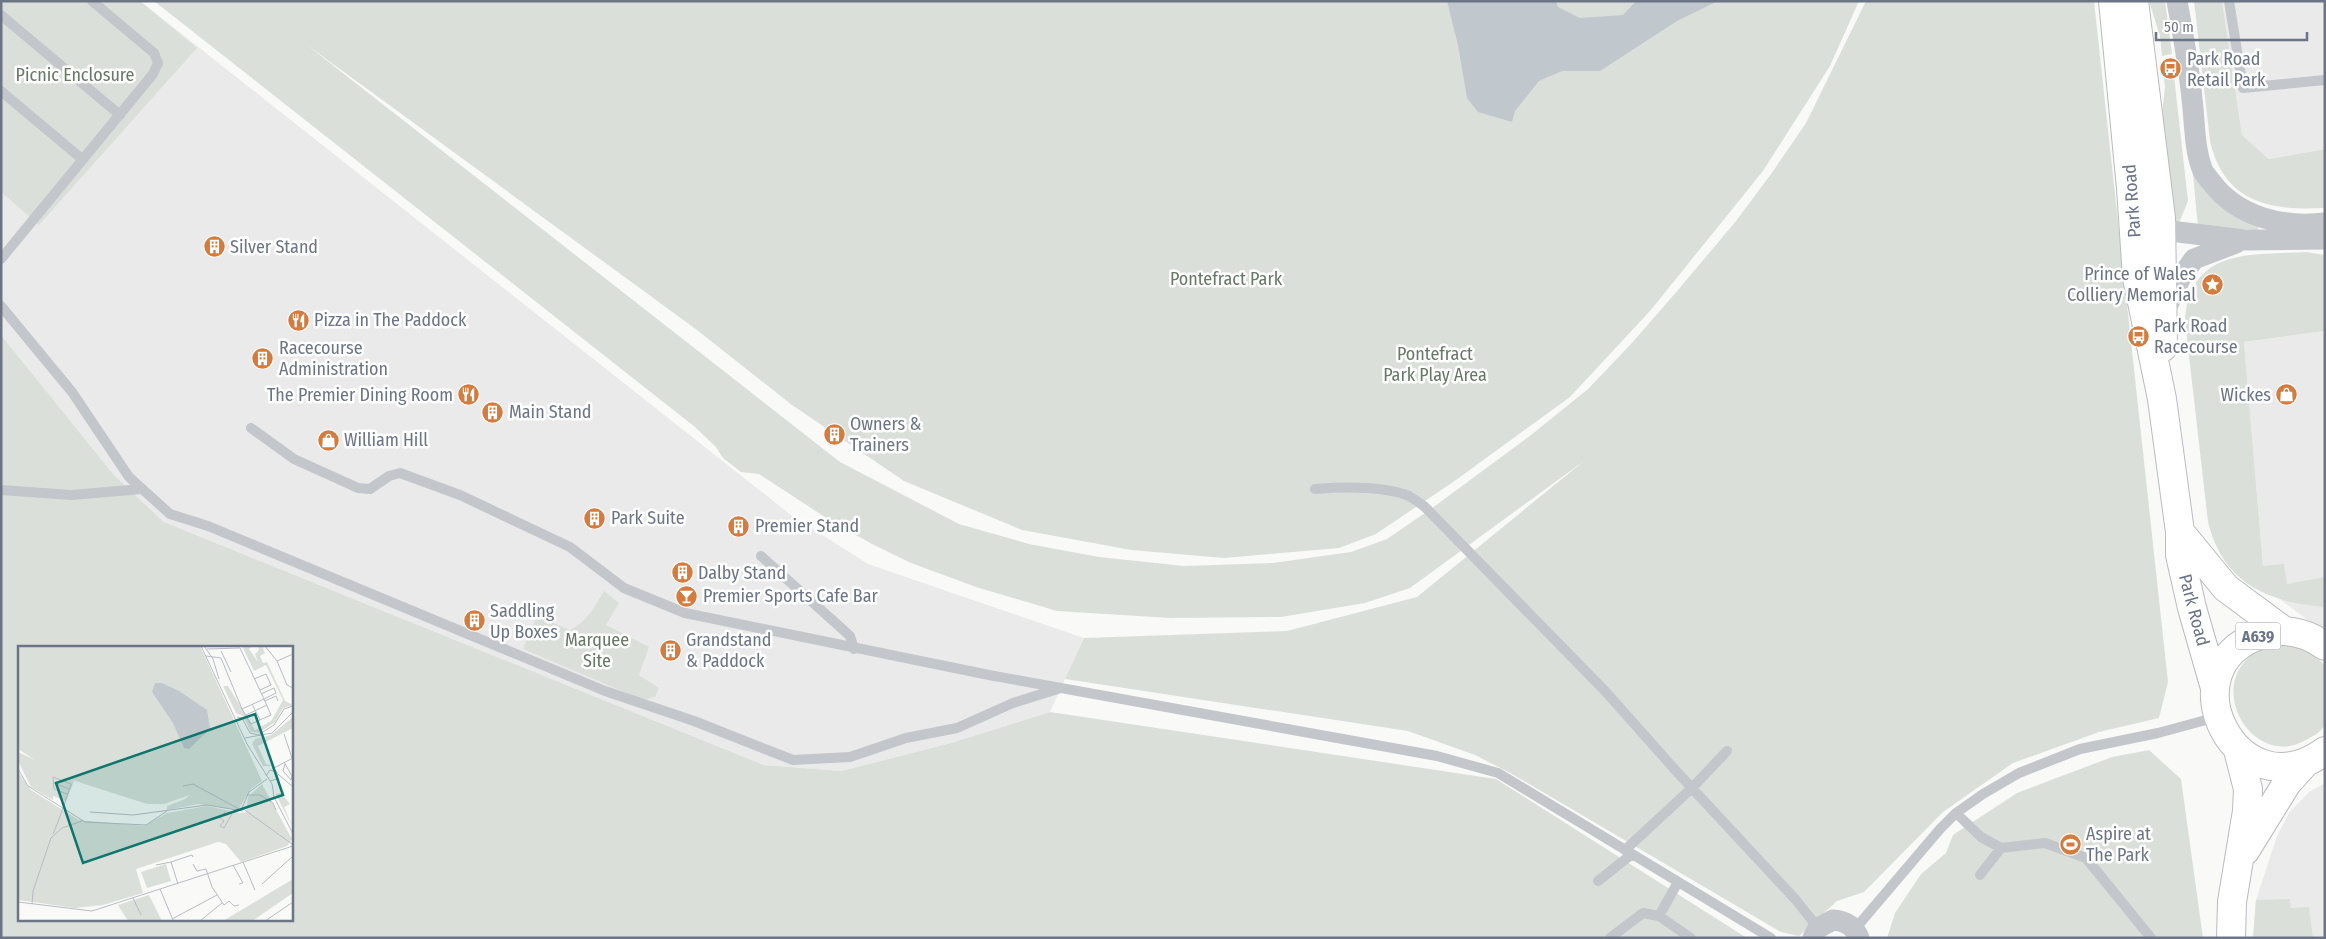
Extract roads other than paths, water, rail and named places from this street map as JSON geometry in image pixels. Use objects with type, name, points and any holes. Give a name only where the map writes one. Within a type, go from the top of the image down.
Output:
[{"type":"main road","name":"Park Road","points":[[2119,2],[2138,278],[2162,399],[2180,532],[2180,556],[2215,688],[2217,717],[2222,729],[2238,750],[2248,789],[2247,811],[2232,902],[2231,938]]},
{"type":"main road","name":"Park Road","points":[[2119,2],[2162,230],[2164,313],[2162,399]]},
{"type":"main road","name":"Park Road","points":[[2180,532],[2226,588],[2306,635]]},
{"type":"main road","name":"Park Road","points":[[2215,688],[2224,665],[2239,646],[2252,638],[2268,632],[2306,635]]},
{"type":"main road","name":"Park Road","points":[[2238,750],[2263,763],[2292,765],[2315,756]]},
{"type":"main road","name":"Park Road","points":[[2236,870],[2288,783],[2315,756]]},
{"type":"street","points":[[2177,1],[2188,61],[2198,148],[2203,171],[2219,193],[2234,206],[2258,217],[2286,223],[2325,223]]},
{"type":"street","points":[[2133,206],[2144,220],[2162,230],[2244,240],[2325,238]]},
{"type":"street","points":[[2164,313],[2180,279],[2194,259],[2244,240]]},
{"type":"street","points":[[1816,933],[1825,922],[1841,920],[1857,934]]},
{"type":"lane","points":[[1,259],[153,74],[158,63],[154,53],[92,1]]},
{"type":"lane","points":[[2229,1],[2243,88],[2325,80]]},
{"type":"lane","points":[[1,16],[120,115]]},
{"type":"lane","points":[[1,91],[82,159]]},
{"type":"lane","points":[[1,306],[72,392],[129,477],[170,514],[208,526],[606,691],[694,721],[793,760],[850,757],[906,738],[957,728],[1013,703],[1063,688]]},
{"type":"lane","points":[[251,428],[294,459],[358,488],[370,489],[389,476],[400,474],[460,495],[570,546],[596,564],[609,578],[637,595],[685,613],[854,649],[1437,756],[1498,772],[1771,938]]},
{"type":"lane","points":[[1315,489],[1343,487],[1378,490],[1408,496],[1425,507],[1606,692],[1796,900],[1816,933]]},
{"type":"lane","points":[[1,490],[71,495],[142,489]]},
{"type":"lane","points":[[761,556],[850,636],[854,649]]},
{"type":"lane","points":[[1857,934],[1916,856],[1956,813],[1983,794],[2019,773],[2080,749],[2158,734],[2217,717]]},
{"type":"lane","points":[[1598,881],[1727,751]]},
{"type":"lane","points":[[1956,813],[1981,837],[2001,848],[2045,843],[2086,858],[2150,938]]},
{"type":"lane","points":[[1980,874],[2001,848]]},
{"type":"lane","points":[[1660,916],[1678,882]]},
{"type":"lane","points":[[1610,938],[1643,913],[1660,916],[1691,938]]},
{"type":"place","name":"Park Road Retail Park","points":[[2171,69]]},
{"type":"place","name":"Silver Stand","points":[[214,247]]},
{"type":"place","name":"Prince of Wales Colliery Memorial","points":[[2212,284]]},
{"type":"place","name":"Pizza in The Paddock","points":[[298,320]]},
{"type":"place","name":"Park Road Racecourse","points":[[2138,336]]},
{"type":"place","name":"Racecourse Administration","points":[[263,358]]},
{"type":"place","name":"The Premier Dining Room","points":[[469,395]]},
{"type":"place","name":"Wickes","points":[[2287,395]]},
{"type":"place","name":"Main Stand","points":[[493,412]]},
{"type":"place","name":"Owners & Trainers","points":[[834,434]]},
{"type":"place","name":"William Hill","points":[[328,440]]},
{"type":"place","name":"Park Suite","points":[[595,518]]},
{"type":"place","name":"Premier Stand","points":[[739,526]]},
{"type":"place","name":"Dalby Stand","points":[[682,573]]},
{"type":"place","name":"Premier Sports Cafe Bar","points":[[687,596]]},
{"type":"place","name":"Saddling Up Boxes","points":[[474,621]]},
{"type":"place","name":"Grandstand & Paddock","points":[[670,650]]},
{"type":"place","name":"Aspire at The Park","points":[[2070,844]]},
{"type":"park label","name":"Picnic Enclosure","points":[[75,75]]},
{"type":"park label","name":"Pontefract Park","points":[[1226,279]]},
{"type":"park label","name":"Pontefract Park Play Area","points":[[1435,364]]},
{"type":"park label","name":"Marquee Site","points":[[597,650]]}]
